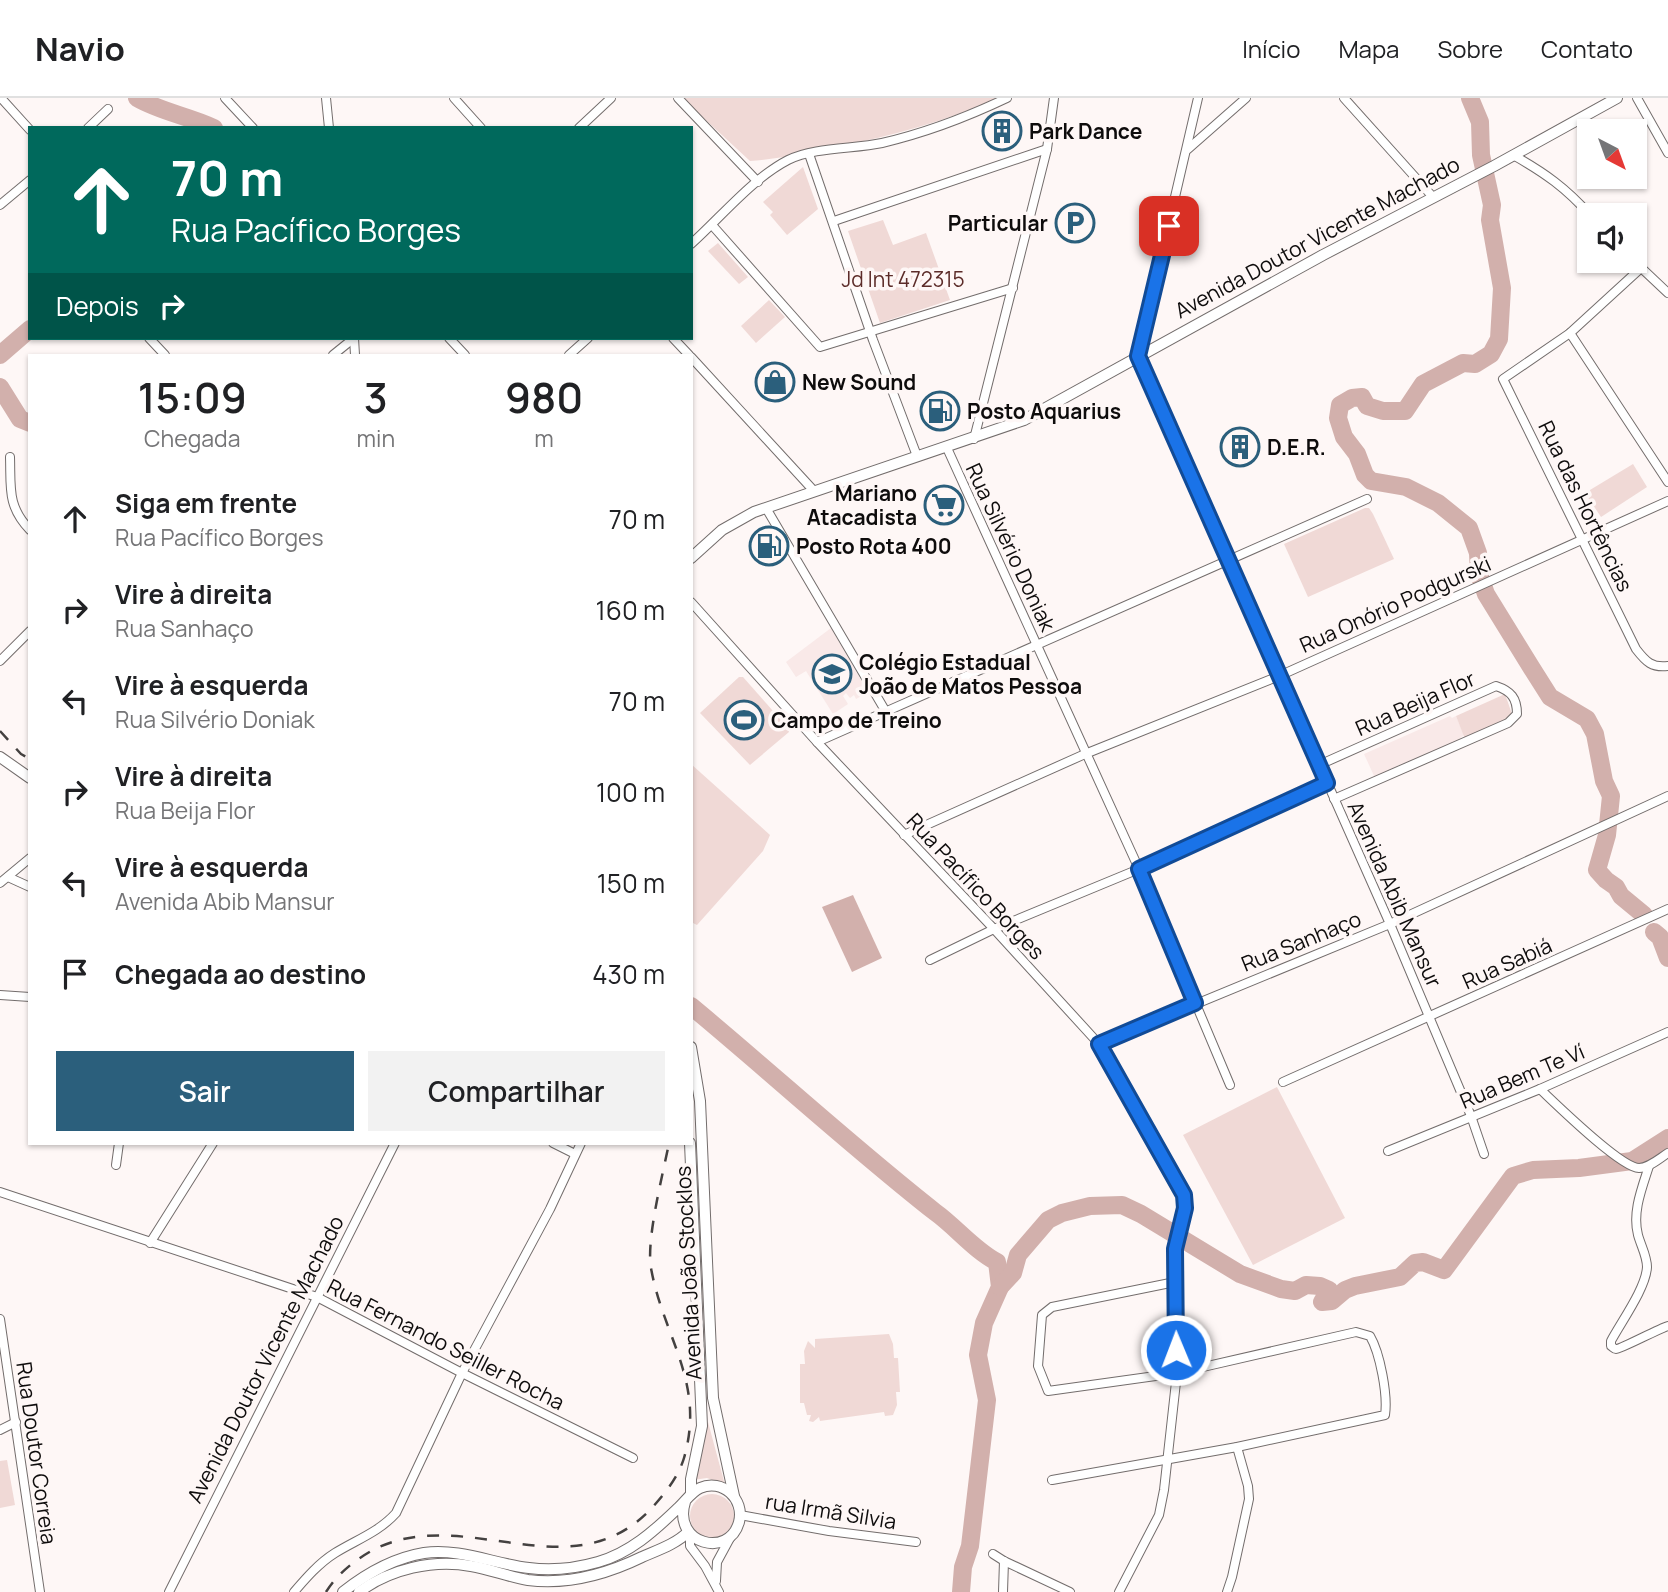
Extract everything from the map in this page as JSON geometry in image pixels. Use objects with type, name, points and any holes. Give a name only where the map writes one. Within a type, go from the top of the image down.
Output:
[{"type":"main road","name":"Avenida Doutor Vicente Machado","points":[[693,556],[722,530],[754,512],[1024,421],[1138,356],[1617,98]]},
{"type":"main road","points":[[0,757],[28,777]]},
{"type":"main road","name":"Avenida João Stocklos","points":[[693,1060],[699,1101],[713,1398],[740,1515]]},
{"type":"main road","name":"Avenida João Stocklos","points":[[689,1533],[683,1520],[702,1426],[690,1145]]},
{"type":"main road","points":[[343,1592],[383,1565],[425,1553],[465,1555],[530,1568],[562,1568],[600,1562],[617,1556],[640,1542],[688,1498],[708,1485],[718,1486],[734,1496]]},
{"type":"main road","points":[[359,1592],[408,1568],[430,1565],[469,1565],[529,1580],[585,1578],[642,1557],[689,1533],[700,1541],[718,1542],[727,1539],[735,1530],[740,1515]]},
{"type":"street","points":[[1,98],[28,128]]},
{"type":"street","points":[[225,98],[251,126]]},
{"type":"street","points":[[326,98],[329,126]]},
{"type":"street","points":[[454,98],[479,126]]},
{"type":"street","points":[[581,126],[611,98]]},
{"type":"street","points":[[678,98],[758,182]]},
{"type":"street","points":[[693,242],[758,182],[791,158],[882,143],[954,121],[1007,98]]},
{"type":"street","points":[[974,439],[1047,149],[1054,98]]},
{"type":"street","points":[[1138,356],[1198,98]]},
{"type":"street","points":[[1188,149],[1246,98]]},
{"type":"street","points":[[1344,98],[1432,196]]},
{"type":"street","points":[[1637,98],[1668,153]]},
{"type":"street","points":[[90,126],[108,109]]},
{"type":"street","points":[[834,221],[1047,149]]},
{"type":"street","points":[[809,154],[917,456]]},
{"type":"street","points":[[1513,155],[1542,171],[1579,203]]},
{"type":"street","points":[[0,205],[28,182]]},
{"type":"street","points":[[712,225],[820,347],[1013,288]]},
{"type":"street","points":[[1636,273],[1570,333],[1668,482]]},
{"type":"street","points":[[1646,273],[1668,293]]},
{"type":"street","name":"Rua das Hortências","points":[[1570,333],[1503,379],[1636,649],[1647,663],[1659,668],[1668,667]]},
{"type":"street","points":[[151,340],[164,354]]},
{"type":"street","points":[[333,354],[351,340]]},
{"type":"street","points":[[451,340],[464,354]]},
{"type":"street","points":[[570,354],[586,340]]},
{"type":"street","points":[[675,340],[688,354]]},
{"type":"street","name":"Avenida Abib Mansur","points":[[1138,356],[1390,924],[1471,1116],[1484,1154]]},
{"type":"street","points":[[693,359],[814,491]]},
{"type":"street","name":"Rua Silvério Doniak","points":[[947,448],[1139,869],[1230,1084]]},
{"type":"street","points":[[10,457],[12,502],[17,516],[28,528]]},
{"type":"street","points":[[817,743],[1367,499]]},
{"type":"street","name":"Rua Onório Podgurski","points":[[904,835],[1085,754],[1279,676],[1668,501]]},
{"type":"street","points":[[766,508],[886,712]]},
{"type":"street","name":"Rua Pacífico Borges","points":[[693,604],[817,743],[1099,1044],[1184,1195],[1185,1208],[1175,1249],[1175,1282]]},
{"type":"street","points":[[0,661],[28,633]]},
{"type":"street","name":"Rua Beija Flor","points":[[1319,765],[1496,686],[1508,690],[1517,702],[1517,714],[1508,723],[1334,799]]},
{"type":"street","points":[[930,960],[993,929],[1139,869],[1327,783]]},
{"type":"street","name":"Rua Sanhaço","points":[[1099,1044],[1390,924],[1668,796]]},
{"type":"street","points":[[0,883],[28,860]]},
{"type":"street","points":[[8,877],[28,886]]},
{"type":"street","name":"Rua Sabiá","points":[[1283,1082],[1668,909]]},
{"type":"street","points":[[0,996],[28,997]]},
{"type":"street","name":"Rua Bem Te Ví","points":[[1388,1151],[1540,1089],[1668,1032]]},
{"type":"street","points":[[1540,1089],[1629,1164],[1639,1168],[1648,1166],[1668,1153]]},
{"type":"street","points":[[116,1165],[119,1145]]},
{"type":"street","points":[[150,1242],[212,1145]]},
{"type":"street","name":"Avenida Doutor Vicente Machado","points":[[169,1592],[394,1145]]},
{"type":"street","points":[[557,1145],[575,1154]]},
{"type":"street","points":[[294,1592],[333,1554],[384,1526],[396,1513],[462,1373],[550,1209],[579,1145]]},
{"type":"street","points":[[1648,1166],[1639,1194],[1636,1218],[1647,1267],[1646,1274],[1611,1341],[1611,1346],[1616,1349],[1624,1347],[1654,1330],[1668,1326]]},
{"type":"street","name":"Rua Fernando Seiller Rocha","points":[[0,1192],[317,1297],[633,1458]]},
{"type":"street","points":[[1052,1480],[1167,1459],[1237,1447],[1385,1415],[1387,1403],[1375,1345],[1370,1336],[1356,1332],[1177,1373],[1048,1391],[1038,1366],[1042,1315],[1052,1307],[1175,1282],[1177,1373],[1167,1459],[1159,1515],[1119,1592]]},
{"type":"street","name":"Rua Doutor Correia","points":[[0,1319],[40,1592]]},
{"type":"street","points":[[0,1430],[16,1422]]},
{"type":"street","points":[[1227,1592],[1249,1499],[1237,1447]]},
{"type":"street","name":"rua Irmã Silvia","points":[[740,1515],[829,1531],[916,1542]]},
{"type":"street","points":[[717,1588],[717,1562],[735,1530]]},
{"type":"street","points":[[689,1533],[690,1546],[717,1588]]},
{"type":"street","points":[[993,1554],[1070,1592]]},
{"type":"street","points":[[1003,1592],[1004,1561]]},
{"type":"shaded area","name":"Colégio Estadual João de Matos Pessoa","points":[[831,628],[865,687],[862,689],[865,694],[856,699],[854,695],[850,698],[846,693],[843,696],[848,704],[833,714],[806,671],[796,677],[786,662]]},
{"type":"shaded area","points":[[1450,716],[1456,716],[1464,735],[1460,741],[1397,766],[1397,769],[1375,778],[1364,754]]},
{"type":"shaded area","points":[[853,895],[882,958],[852,972],[822,907]]},
{"type":"green space","points":[[682,98],[999,98],[898,133],[803,154],[750,161]]},
{"type":"green space","points":[[803,167],[818,209],[787,235],[770,215],[773,212],[763,202]]},
{"type":"green space","name":"Jd Int 472315","points":[[883,220],[893,245],[926,233],[950,300],[880,323],[848,231]]},
{"type":"green space","points":[[718,243],[748,277],[739,284],[708,251]]},
{"type":"green space","points":[[769,300],[785,317],[756,343],[741,326]]},
{"type":"green space","points":[[1633,464],[1647,487],[1601,517],[1585,493]]},
{"type":"green space","points":[[1369,508],[1373,514],[1394,559],[1308,597],[1284,544]]},
{"type":"green space","name":"Campo de Treino","points":[[739,677],[743,677],[789,732],[750,765],[700,713]]},
{"type":"green space","points":[[1505,694],[1513,717],[1465,739],[1456,716]]},
{"type":"green space","points":[[693,766],[770,835],[763,851],[697,925],[693,923]]},
{"type":"green space","points":[[1277,1087],[1345,1218],[1253,1265],[1183,1135]]},
{"type":"green space","points":[[889,1334],[894,1358],[898,1358],[900,1392],[896,1392],[897,1405],[893,1415],[885,1416],[884,1412],[820,1421],[819,1417],[813,1422],[809,1421],[811,1415],[807,1415],[804,1403],[800,1403],[800,1364],[805,1364],[804,1351],[808,1341],[815,1348],[815,1339]]},
{"type":"green space","points":[[708,1422],[725,1485],[707,1478],[693,1480]]},
{"type":"green space","points":[[7,1460],[15,1505],[0,1508],[0,1461]]},
{"type":"green space","points":[[712,1494],[728,1500],[734,1516],[728,1532],[712,1538],[696,1532],[690,1516],[696,1500]]},
{"type":"waterway","points":[[137,98],[209,126]]},
{"type":"waterway","points":[[1470,98],[1480,122],[1481,155],[1492,205],[1490,220],[1502,288],[1499,339],[1491,354],[1475,364],[1463,363],[1423,384],[1405,411],[1383,411],[1367,406],[1362,397],[1352,398],[1340,405],[1338,418],[1344,437],[1357,454],[1365,475],[1371,481],[1406,487],[1438,503],[1469,528],[1478,553],[1479,574],[1486,594],[1531,667],[1550,697],[1587,719],[1595,734],[1604,781],[1611,796],[1607,835],[1597,870],[1616,887],[1621,896],[1644,915]]},
{"type":"waterway","points":[[0,355],[28,331]]},
{"type":"waterway","points":[[0,387],[20,419],[28,422]]},
{"type":"waterway","points":[[1654,932],[1660,937],[1668,958]]},
{"type":"waterway","points":[[693,1008],[873,1162],[997,1262],[1000,1287],[984,1323],[978,1355],[987,1400],[970,1546],[963,1567],[961,1592]]},
{"type":"waterway","points":[[1000,1287],[1013,1273],[1018,1255],[1048,1220],[1062,1213],[1090,1206],[1122,1205],[1240,1274],[1281,1289],[1295,1291],[1306,1285],[1320,1286],[1329,1290],[1322,1302],[1332,1301],[1345,1290],[1355,1286],[1400,1277],[1415,1263],[1423,1262],[1444,1270],[1513,1176],[1533,1170],[1579,1168],[1632,1161],[1668,1138]]},
{"type":"railway","points":[[0,731],[28,758]]},
{"type":"railway","points":[[326,1592],[341,1573],[360,1558],[373,1550],[408,1538],[443,1535],[550,1547],[584,1545],[618,1534],[649,1511],[665,1493],[684,1458],[690,1406],[680,1360],[657,1293],[650,1256],[653,1224],[669,1145]]},
{"type":"place","name":"Park Dance","points":[[1002,131]]},
{"type":"place","name":"Particular","points":[[1075,223]]},
{"type":"place","name":"New Sound","points":[[775,382]]},
{"type":"place","name":"Posto Aquarius","points":[[940,411]]},
{"type":"place","name":"D.E.R.","points":[[1240,447]]},
{"type":"place","name":"Mariano Atacadista","points":[[944,505]]},
{"type":"place","name":"Posto Rota 400","points":[[769,546]]},
{"type":"place","name":"Colégio Estadual João de Matos Pessoa","points":[[832,674]]},
{"type":"place","name":"Campo de Treino","points":[[744,720]]},
{"type":"route","points":[[1169,226],[1138,356],[1327,783],[1139,869],[1195,1003],[1099,1044],[1184,1195],[1185,1208],[1175,1249],[1176,1350]]}]
